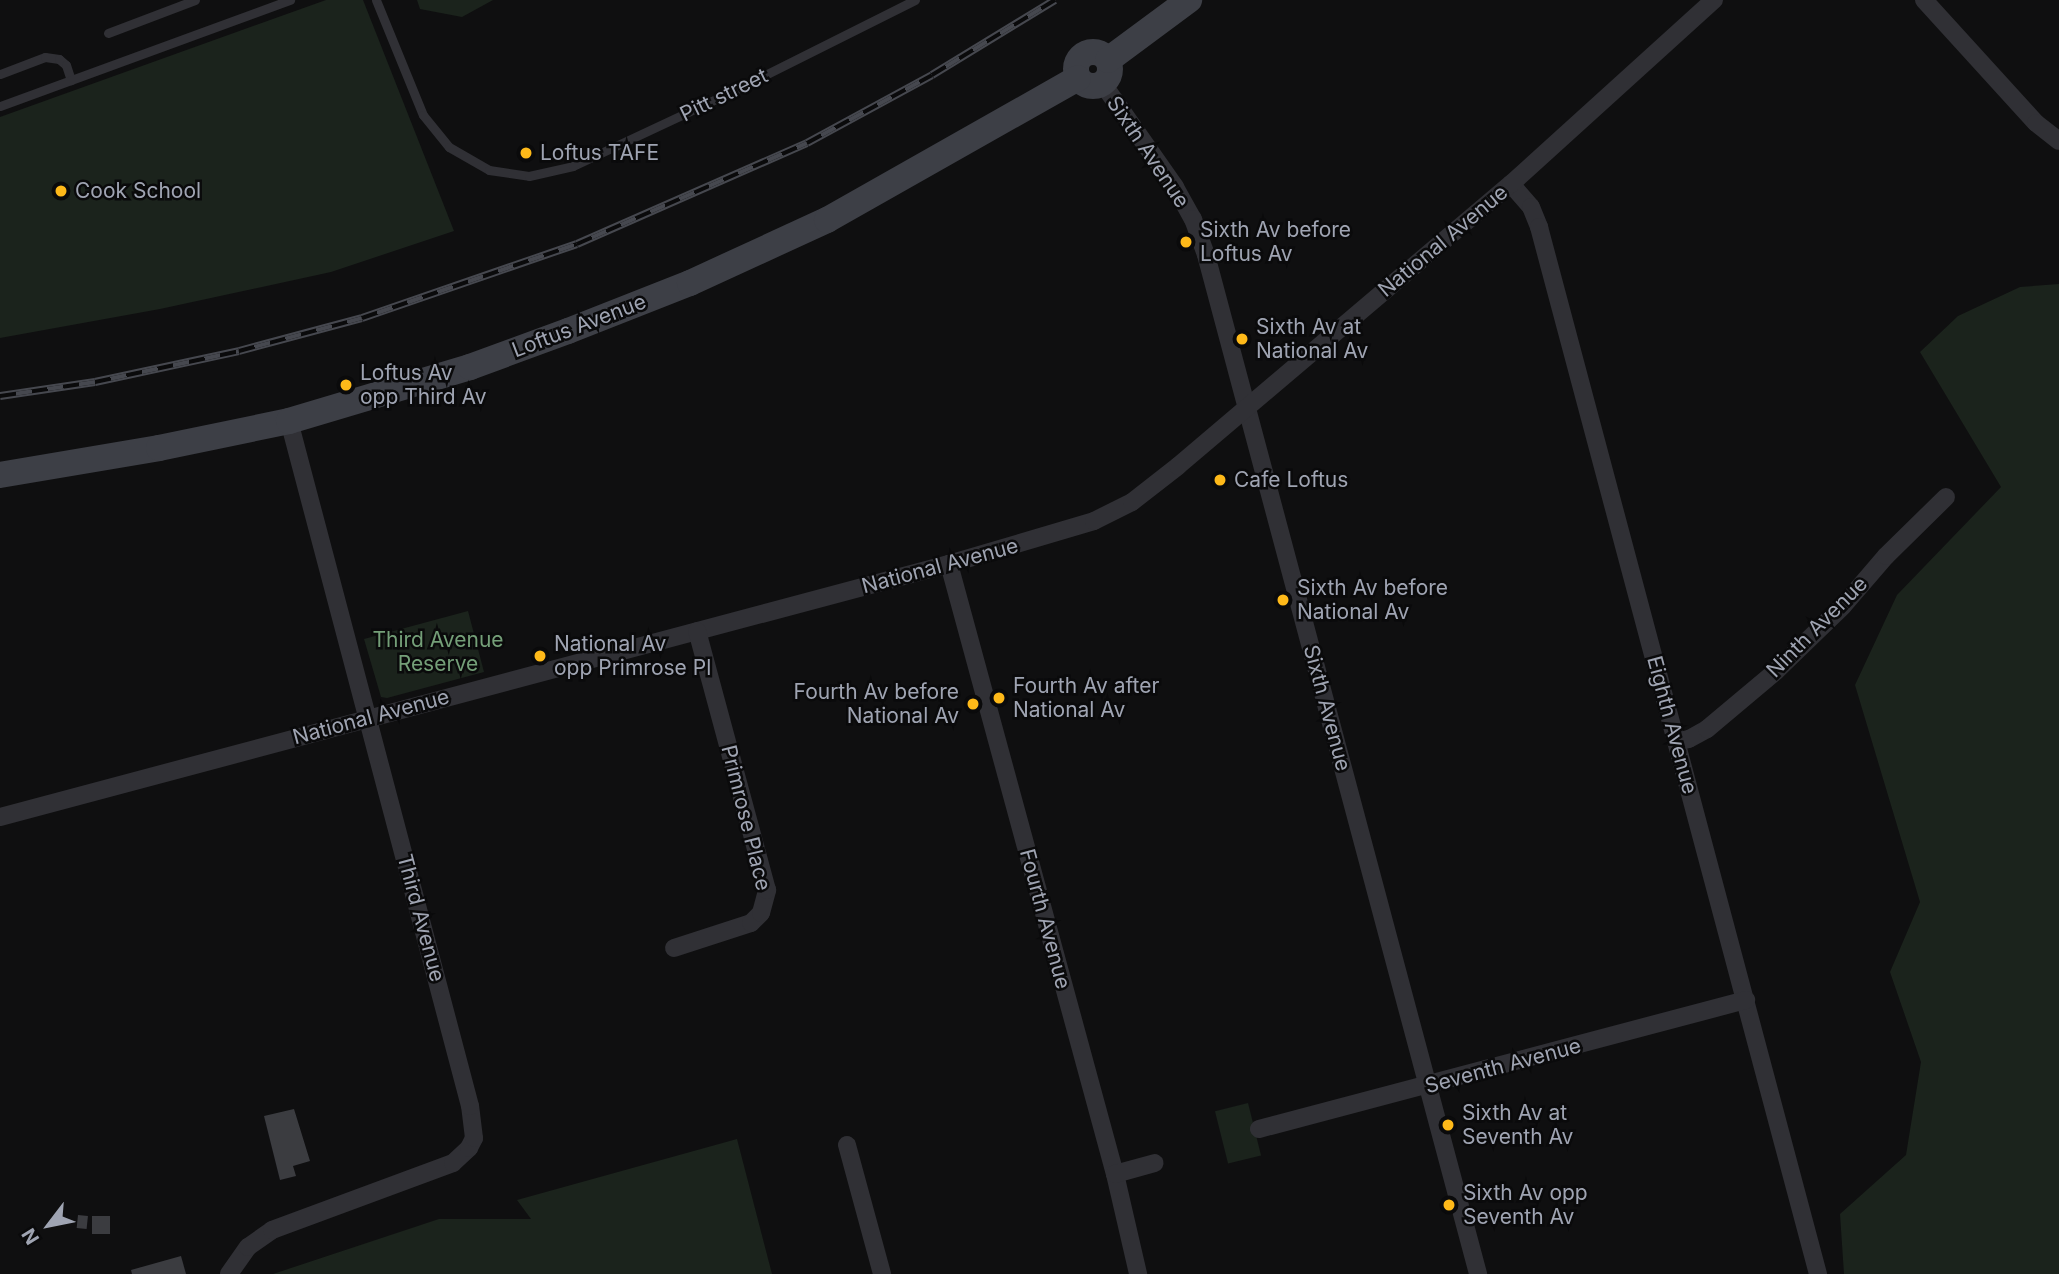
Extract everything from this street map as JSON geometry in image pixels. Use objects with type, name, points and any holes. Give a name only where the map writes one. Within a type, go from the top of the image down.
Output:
[{"type":"street","name":"Loftus Avenue","points":[[0,475],[159,448],[289,421],[470,367],[690,283],[827,220],[1096,74],[1189,0]]},
{"type":"street","name":"National Avenue","points":[[0,817],[949,564],[1094,521],[1132,502],[1247,407],[1511,184],[1714,0]]},
{"type":"street","points":[[1924,0],[2036,123],[2059,141]]},
{"type":"street","name":"Sixth Avenue","points":[[1096,74],[1193,219],[1206,255],[1478,1274]]},
{"type":"street","name":"Eighth Avenue","points":[[1511,184],[1531,207],[1539,227],[1818,1274]]},
{"type":"street","name":"Third Avenue","points":[[229,1274],[248,1247],[272,1230],[453,1163],[462,1156],[474,1138],[470,1106],[289,421]]},
{"type":"street","name":"Ninth Avenue","points":[[1676,742],[1689,740],[1707,729],[1776,671],[1843,606],[1886,556],[1946,497]]},
{"type":"street","name":"Fourth Avenue","points":[[949,564],[1115,1174],[1138,1274]]},
{"type":"street","name":"Primrose Place","points":[[674,948],[751,923],[761,913],[767,890],[697,631]]},
{"type":"street","name":"Seventh Avenue","points":[[1259,1129],[1745,1000]]},
{"type":"street","points":[[847,1145],[882,1274]]},
{"type":"street","points":[[1115,1174],[1155,1163]]},
{"type":"lane","points":[[108,33],[195,0]]},
{"type":"lane","points":[[0,106],[290,0]]},
{"type":"lane","name":"Pitt street","points":[[376,0],[423,115],[449,147],[489,170],[529,176],[573,166],[729,93],[915,0]]},
{"type":"lane","points":[[0,74],[45,57],[59,59],[66,65],[71,80]]},
{"type":"green space","points":[[326,0],[363,0],[454,231],[331,272],[160,309],[0,338],[0,117]]},
{"type":"green space","points":[[417,0],[493,0],[462,17],[420,9]]},
{"type":"green space","points":[[2059,284],[2059,1274],[1844,1274],[1840,1214],[1906,1155],[1921,1062],[1890,972],[1920,902],[1855,685],[1897,595],[2001,487],[1920,352],[1958,316],[2020,287]]},
{"type":"green space","name":"Third Avenue Reserve","points":[[468,611],[484,672],[387,698],[381,697],[364,639]]},
{"type":"green space","points":[[1248,1103],[1261,1155],[1228,1164],[1215,1111]]},
{"type":"green space","points":[[737,1139],[772,1274],[273,1274],[439,1219],[531,1219],[517,1200]]},
{"type":"building","points":[[294,1109],[310,1161],[293,1166],[296,1176],[280,1180],[264,1116]]},
{"type":"building","points":[[78,1215],[88,1216],[87,1229],[77,1228]]},
{"type":"building","points":[[92,1216],[110,1216],[110,1234],[92,1234]]},
{"type":"building","points":[[181,1256],[186,1274],[132,1274],[131,1270]]},
{"type":"railway","points":[[0,396],[95,382],[239,351],[362,318],[577,244],[807,143],[932,75],[1055,0]]},
{"type":"place","name":"Loftus TAFE","points":[[526,153]]},
{"type":"place","name":"Cook School","points":[[61,191]]},
{"type":"place","name":"Sixth Av before Loftus Av","points":[[1186,242]]},
{"type":"place","name":"Sixth Av at National Av","points":[[1242,339]]},
{"type":"place","name":"Loftus Av opp Third Av","points":[[346,385]]},
{"type":"place","name":"Cafe Loftus","points":[[1220,480]]},
{"type":"place","name":"Sixth Av before National Av","points":[[1283,600]]},
{"type":"place","name":"National Av opp Primrose Pl","points":[[540,656]]},
{"type":"place","name":"Fourth Av after National Av","points":[[999,698]]},
{"type":"place","name":"Fourth Av before National Av","points":[[973,704]]},
{"type":"place","name":"Sixth Av at Seventh Av","points":[[1448,1125]]},
{"type":"place","name":"Sixth Av opp Seventh Av","points":[[1449,1205]]}]
